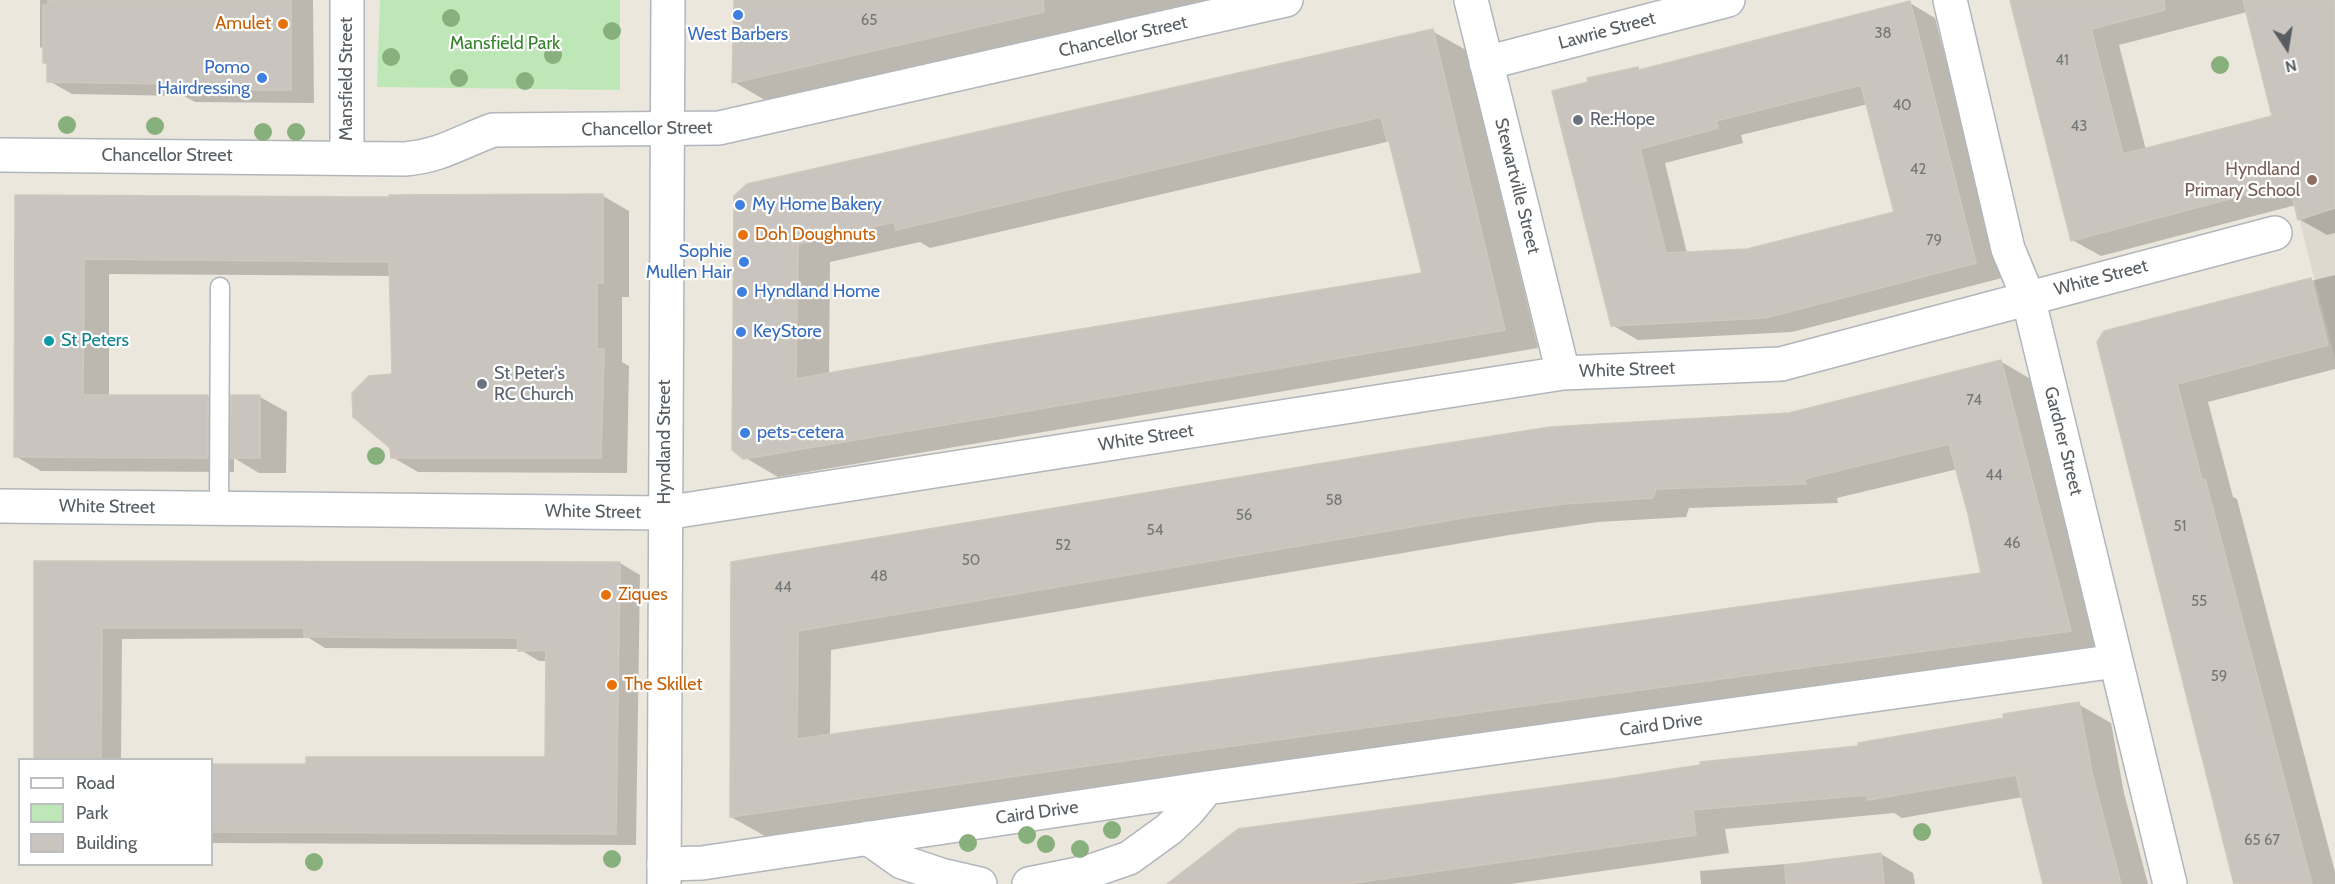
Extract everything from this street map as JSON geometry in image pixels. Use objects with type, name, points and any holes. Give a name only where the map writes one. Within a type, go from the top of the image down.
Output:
[{"type":"street","name":"Mansfield Street","points":[[347,0],[347,157]]},
{"type":"street","name":"Hyndland Street","points":[[664,874],[668,0]]},
{"type":"street","name":"Chancellor Street","points":[[0,154],[405,159],[427,157],[449,150],[493,130],[719,128],[1286,0]]},
{"type":"street","name":"Stewartville Street","points":[[1471,0],[1563,373]]},
{"type":"street","name":"Lawrie Street","points":[[1486,63],[1728,0]]},
{"type":"street","name":"Gardner Street","points":[[1950,0],[2008,249],[2028,297],[2170,884]]},
{"type":"street","name":"White Street","points":[[0,506],[665,513],[1563,373],[1781,364],[2275,233]]},
{"type":"street","name":"Caird Drive","points":[[664,874],[702,863],[1207,788],[2116,661]]},
{"type":"street","points":[[1029,884],[1088,872],[1129,858],[1169,829],[1207,788]]},
{"type":"street","points":[[868,838],[902,862],[940,875],[980,884]]},
{"type":"lane","points":[[219,508],[220,287]]},
{"type":"shaded area","name":"Hyndland Primary School","points":[[2243,0],[2335,0],[2335,359]]},
{"type":"green space","name":"Mansfield Park","points":[[380,0],[620,0],[620,90],[377,87]]},
{"type":"building","points":[[48,0],[291,0],[291,90],[171,90],[171,84],[47,82],[47,63],[43,63],[43,5],[48,6]]},
{"type":"building","points":[[734,0],[1043,0],[1044,12],[732,83]]},
{"type":"building","points":[[2010,0],[2164,0],[2165,10],[2091,29],[2123,154],[2272,116],[2243,0],[2335,0],[2335,208],[2298,220],[2289,183],[2071,241]]},
{"type":"building","points":[[1910,1],[1976,263],[1765,318],[1611,326],[1552,91],[1588,82],[1587,78],[1638,67],[1639,70]],"holes":[[[1861,85],[1894,212],[1747,249],[1666,253],[1640,149],[1718,128],[1716,121]]]},
{"type":"building","points":[[1433,29],[1505,330],[743,459],[732,450],[734,196],[747,184]],"holes":[[[1381,117],[1387,141],[1389,141],[1422,273],[996,343],[796,379],[798,244],[894,222],[896,230]]]},
{"type":"building","points":[[603,194],[603,283],[597,283],[597,349],[604,349],[601,458],[391,458],[390,448],[353,417],[352,393],[369,376],[392,374],[389,262],[84,259],[83,395],[208,395],[208,458],[14,457],[15,195],[389,197],[389,195]]},
{"type":"building","points":[[2311,278],[2328,345],[2177,384],[2202,480],[2205,479],[2312,884],[2234,884],[2097,342],[2104,331]]},
{"type":"building","points":[[2001,360],[2071,631],[730,817],[731,562],[1550,427],[1789,413]],"holes":[[[1949,444],[1981,573],[797,739],[798,631],[1475,516],[1563,504],[1653,498],[1656,489],[1806,484],[1804,479]]]},
{"type":"building","points":[[231,395],[260,395],[260,458],[230,458]]},
{"type":"building","points":[[34,561],[620,562],[616,834],[213,832],[213,764],[306,764],[306,757],[545,757],[546,650],[518,651],[517,638],[304,637],[304,628],[102,628],[101,758],[34,758]]},
{"type":"building","points":[[2079,702],[2092,773],[2121,884],[2043,884],[2016,775],[1868,800],[1867,795],[1693,810],[1696,835],[1346,884],[1167,884],[1238,829],[1610,779],[1700,765],[1700,762],[1858,746],[1858,743],[2004,718],[2003,714]]},
{"type":"building","points":[[1881,853],[1884,884],[1786,884],[1785,865]]},
{"type":"place","name":"West Barbers","points":[[738,15]]},
{"type":"place","name":"Amulet","points":[[283,24]]},
{"type":"place","name":"Pomo Hairdressing","points":[[262,78]]},
{"type":"place","name":"Re:Hope","points":[[1578,120]]},
{"type":"place","name":"Hyndland Primary School","points":[[2312,180]]},
{"type":"place","name":"My Home Bakery","points":[[740,205]]},
{"type":"place","name":"Doh Doughnuts","points":[[743,235]]},
{"type":"place","name":"Sophie Mullen Hair","points":[[744,262]]},
{"type":"place","name":"Hyndland Home","points":[[742,292]]},
{"type":"place","name":"KeyStore","points":[[741,332]]},
{"type":"place","name":"St Peters","points":[[49,341]]},
{"type":"place","name":"St Peter's RC Church","points":[[482,384]]},
{"type":"place","name":"pets-cetera","points":[[745,433]]},
{"type":"place","name":"Ziques","points":[[606,595]]},
{"type":"place","name":"The Skillet","points":[[612,685]]}]
